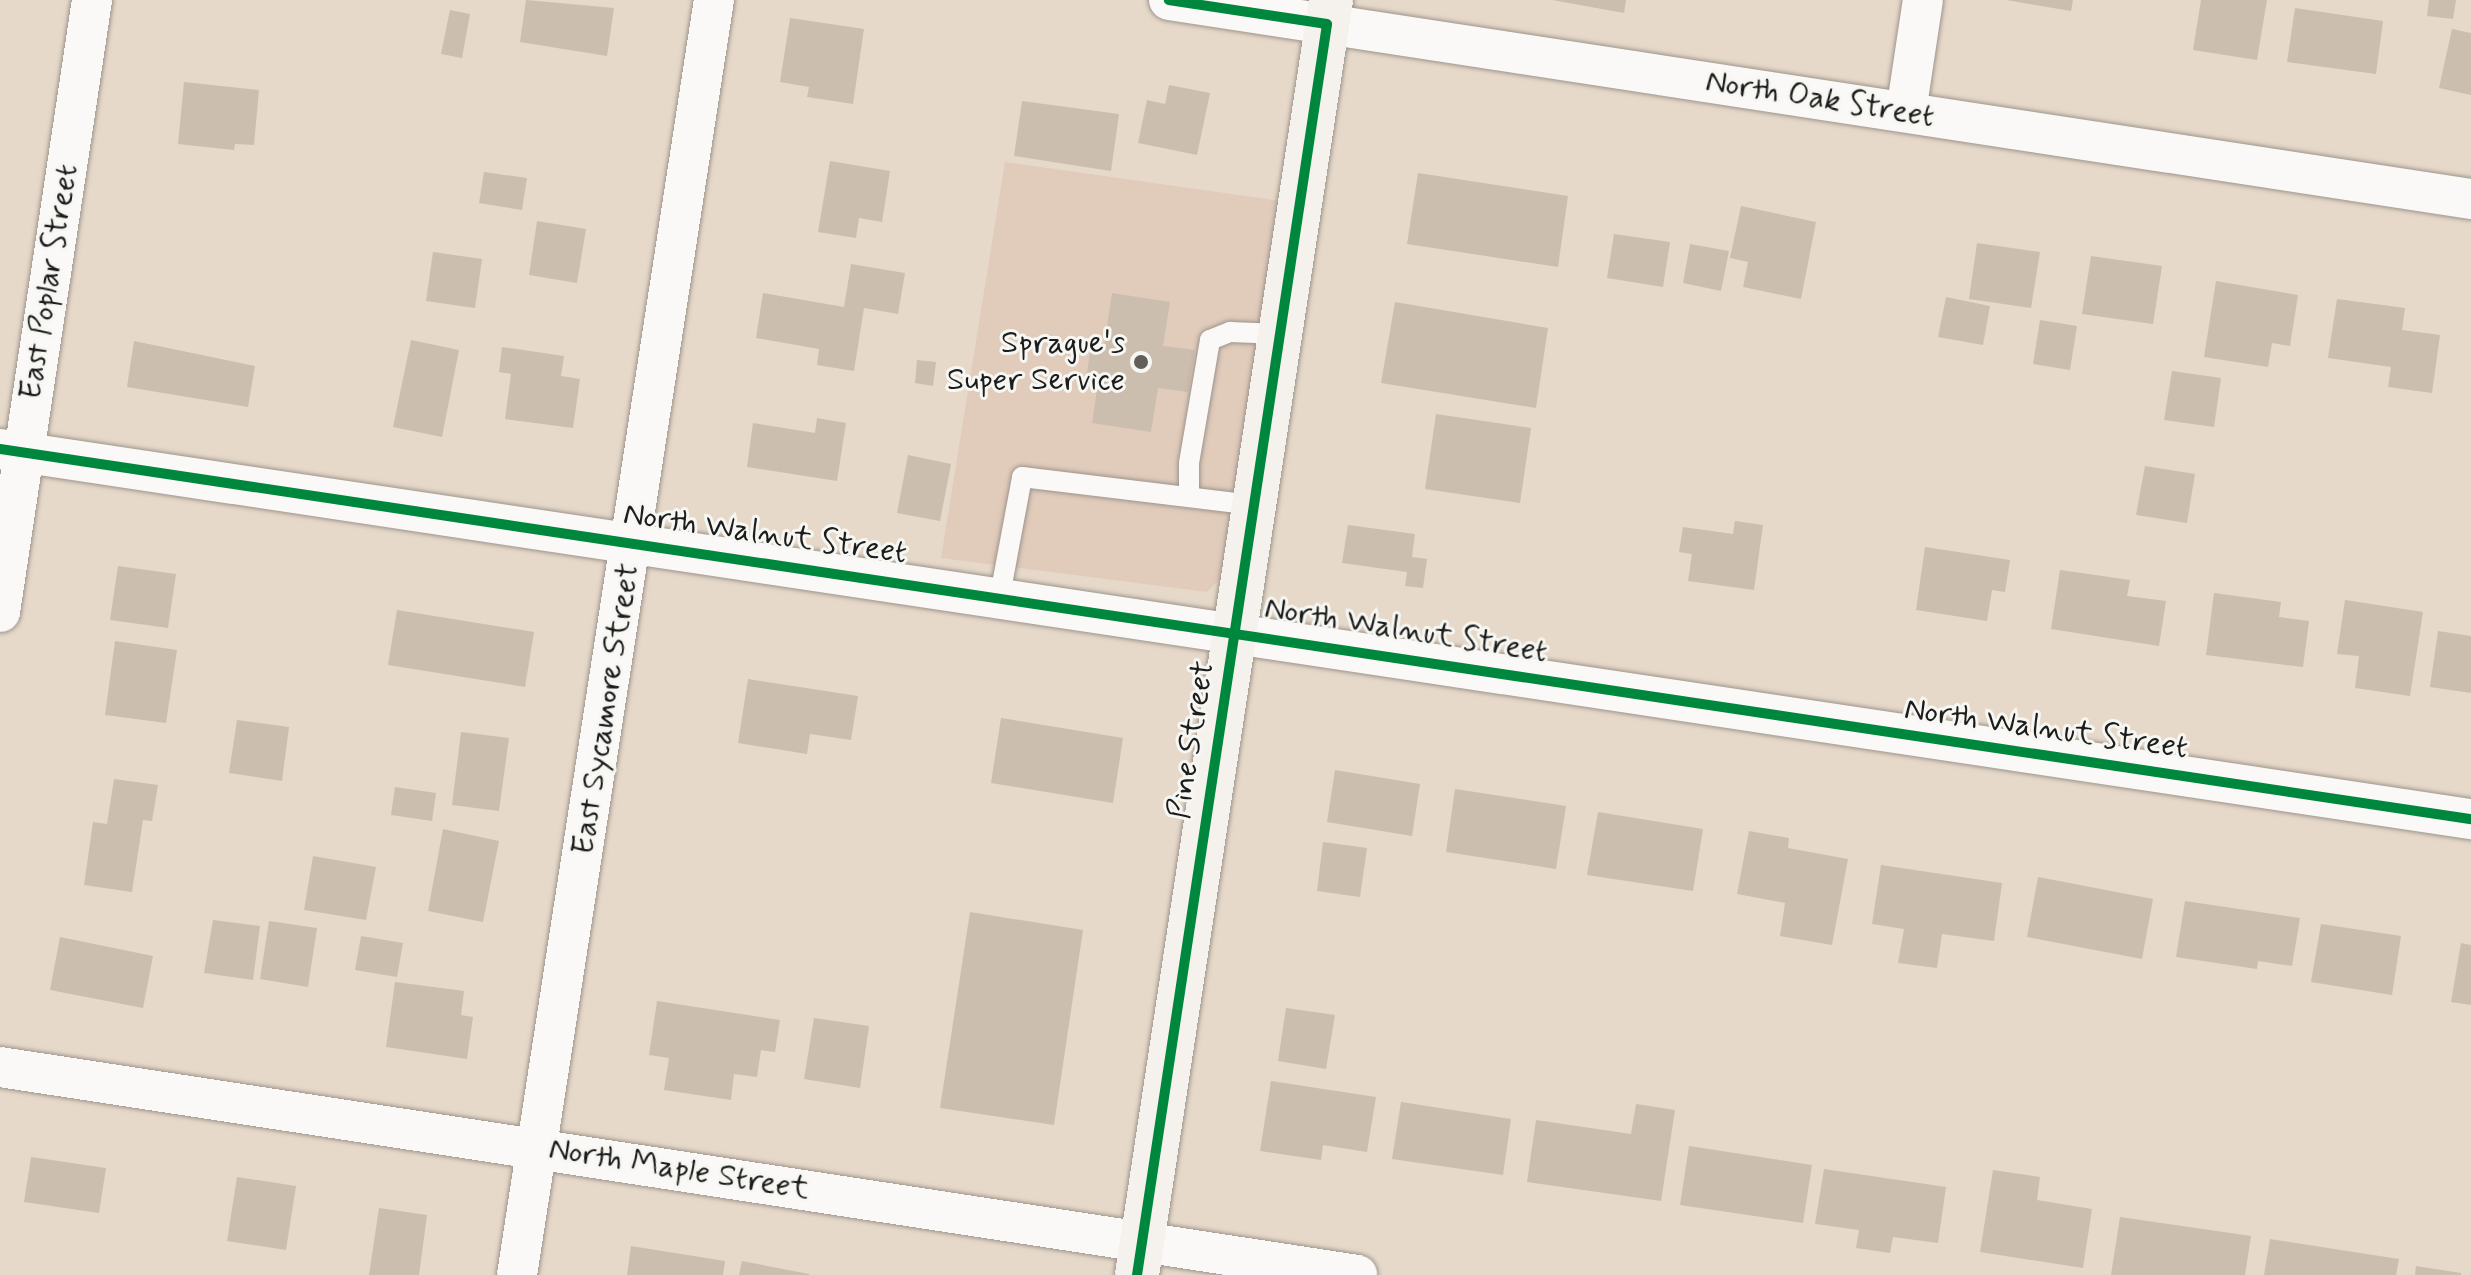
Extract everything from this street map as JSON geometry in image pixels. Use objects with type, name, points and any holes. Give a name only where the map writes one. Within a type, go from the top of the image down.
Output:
[{"type":"street","name":"East Poplar Street","points":[[0,612],[12,450],[92,0]]},
{"type":"street","name":"East Sycamore Street","points":[[517,1275],[714,0]]},
{"type":"street","name":"North Oak Street","points":[[1169,0],[1329,12],[1906,112],[2471,199]]},
{"type":"street","points":[[1906,112],[1923,0]]},
{"type":"street","name":"Pine Street","points":[[1139,1258],[1329,12]]},
{"type":"street","name":"North Walnut Street","points":[[12,450],[1236,630],[2471,819]]},
{"type":"street","name":"North Maple Street","points":[[0,1067],[538,1147],[1139,1258],[1357,1275]]},
{"type":"lane","points":[[1189,494],[1189,463],[1210,340],[1230,332],[1280,334]]},
{"type":"lane","points":[[1000,595],[1022,477],[1189,494],[1255,505]]},
{"type":"shaded area","points":[[1005,162],[1280,201],[1226,573],[1207,592],[941,558]]},
{"type":"building","points":[[526,0],[614,8],[607,56],[520,42]]},
{"type":"building","points":[[1552,0],[1626,0],[1624,13]]},
{"type":"building","points":[[2006,0],[2073,0],[2071,11]]},
{"type":"building","points":[[2201,0],[2267,0],[2257,60],[2193,50]]},
{"type":"building","points":[[2429,0],[2456,0],[2453,19],[2427,16]]},
{"type":"building","points":[[2295,8],[2383,21],[2376,74],[2287,62]]},
{"type":"building","points":[[450,10],[470,14],[462,58],[441,54]]},
{"type":"building","points":[[790,18],[864,29],[853,104],[807,97],[809,87],[780,82]]},
{"type":"building","points":[[2452,29],[2471,33],[2471,95],[2439,88]]},
{"type":"building","points":[[184,82],[259,90],[254,145],[235,144],[234,150],[178,144]]},
{"type":"building","points":[[1169,85],[1210,93],[1197,155],[1138,143],[1147,100],[1165,104]]},
{"type":"building","points":[[1022,101],[1119,114],[1111,171],[1014,156]]},
{"type":"building","points":[[830,161],[890,171],[882,222],[859,218],[856,238],[818,232]]},
{"type":"building","points":[[484,172],[527,178],[522,210],[479,203]]},
{"type":"building","points":[[1418,173],[1568,196],[1558,267],[1407,244]]},
{"type":"building","points":[[1741,206],[1816,222],[1801,299],[1743,287],[1748,262],[1730,258]]},
{"type":"building","points":[[537,221],[586,229],[577,283],[529,275]]},
{"type":"building","points":[[1614,234],[1670,242],[1663,287],[1607,278]]},
{"type":"building","points":[[1977,243],[2040,252],[2031,308],[1969,299]]},
{"type":"building","points":[[1690,244],[1729,251],[1721,291],[1683,283]]},
{"type":"building","points":[[433,252],[482,259],[475,308],[426,301]]},
{"type":"building","points":[[2091,256],[2162,266],[2153,324],[2082,314]]},
{"type":"building","points":[[851,264],[905,273],[898,314],[864,308],[854,371],[817,365],[819,349],[756,338],[763,293],[844,307]]},
{"type":"building","points":[[2216,281],[2298,295],[2290,346],[2272,343],[2268,367],[2204,357]]},
{"type":"building","name":"Sprague's Super Service","points":[[1112,293],[1170,302],[1163,346],[1195,350],[1188,392],[1158,388],[1151,432],[1092,423],[1099,376],[1087,373],[1091,345],[1104,347]]},
{"type":"building","points":[[1946,297],[1990,306],[1983,345],[1938,337]]},
{"type":"building","points":[[2337,299],[2405,308],[2402,330],[2440,335],[2432,393],[2388,387],[2391,367],[2328,358]]},
{"type":"building","points":[[1395,302],[1548,328],[1536,408],[1381,383]]},
{"type":"building","points":[[2040,320],[2077,326],[2070,370],[2033,364]]},
{"type":"building","points":[[411,340],[459,350],[442,437],[393,427]]},
{"type":"building","points":[[134,341],[255,366],[248,407],[127,387]]},
{"type":"building","points":[[502,347],[564,356],[561,376],[580,379],[573,428],[505,419],[511,374],[499,372]]},
{"type":"building","points":[[917,360],[936,362],[933,386],[915,383]]},
{"type":"building","points":[[2172,371],[2221,378],[2214,427],[2164,420]]},
{"type":"building","points":[[1436,414],[1531,428],[1520,503],[1425,489]]},
{"type":"building","points":[[817,418],[846,423],[837,481],[747,467],[753,423],[815,433]]},
{"type":"building","points":[[908,455],[951,464],[940,521],[897,513]]},
{"type":"building","points":[[2145,466],[2195,474],[2187,523],[2136,515]]},
{"type":"building","points":[[1735,521],[1763,525],[1754,590],[1688,581],[1692,554],[1679,552],[1683,527],[1733,534]]},
{"type":"building","points":[[1348,525],[1415,534],[1412,557],[1427,559],[1423,588],[1405,586],[1407,572],[1342,563]]},
{"type":"building","points":[[1925,547],[2010,560],[2005,592],[1992,590],[1987,621],[1916,610]]},
{"type":"building","points":[[118,566],[176,574],[168,628],[110,620]]},
{"type":"building","points":[[2060,570],[2130,580],[2127,596],[2166,601],[2159,646],[2051,629]]},
{"type":"building","points":[[2214,593],[2281,602],[2279,617],[2309,621],[2303,667],[2206,655]]},
{"type":"building","points":[[2345,600],[2423,612],[2410,696],[2355,688],[2359,656],[2337,654]]},
{"type":"building","points":[[397,610],[534,632],[525,687],[388,665]]},
{"type":"building","points":[[2438,631],[2471,636],[2471,693],[2430,687]]},
{"type":"building","points":[[115,641],[177,650],[166,723],[105,715]]},
{"type":"building","points":[[748,679],[858,696],[851,740],[810,734],[807,754],[738,743]]},
{"type":"building","points":[[1001,718],[1123,738],[1113,803],[991,783]]},
{"type":"building","points":[[237,720],[289,727],[282,781],[229,773]]},
{"type":"building","points":[[461,732],[509,738],[499,811],[452,805]]},
{"type":"building","points":[[1335,770],[1420,784],[1412,836],[1327,822]]},
{"type":"building","points":[[114,779],[158,785],[152,821],[143,820],[132,892],[84,885],[93,822],[107,824]]},
{"type":"building","points":[[395,787],[436,793],[432,821],[391,815]]},
{"type":"building","points":[[1455,789],[1566,806],[1556,869],[1446,852]]},
{"type":"building","points":[[1598,812],[1703,829],[1693,891],[1587,875]]},
{"type":"building","points":[[443,829],[499,841],[483,922],[428,911]]},
{"type":"building","points":[[1749,831],[1789,838],[1788,848],[1848,859],[1832,945],[1780,936],[1785,903],[1737,894]]},
{"type":"building","points":[[1323,842],[1367,848],[1360,897],[1317,891]]},
{"type":"building","points":[[313,856],[376,867],[366,920],[304,910]]},
{"type":"building","points":[[1881,865],[2002,883],[1994,941],[1942,934],[1937,968],[1898,963],[1904,929],[1872,924]]},
{"type":"building","points":[[2038,877],[2153,899],[2142,959],[2027,937]]},
{"type":"building","points":[[2185,901],[2300,918],[2292,966],[2258,961],[2257,969],[2176,957]]},
{"type":"building","points":[[970,912],[1083,930],[1054,1125],[940,1108]]},
{"type":"building","points":[[213,920],[260,926],[253,980],[204,973]]},
{"type":"building","points":[[269,921],[317,928],[308,987],[260,979]]},
{"type":"building","points":[[2321,924],[2401,936],[2392,995],[2311,982]]},
{"type":"building","points":[[361,936],[403,943],[397,977],[355,970]]},
{"type":"building","points":[[60,937],[153,956],[143,1008],[50,990]]},
{"type":"building","points":[[2461,943],[2471,945],[2471,1005],[2451,1002]]},
{"type":"building","points":[[395,982],[464,991],[461,1015],[473,1017],[467,1059],[386,1047]]},
{"type":"building","points":[[657,1001],[780,1020],[775,1052],[761,1050],[757,1077],[734,1074],[731,1100],[664,1090],[669,1058],[649,1055]]},
{"type":"building","points":[[1286,1008],[1335,1015],[1326,1069],[1278,1061]]},
{"type":"building","points":[[814,1018],[869,1026],[860,1088],[804,1079]]},
{"type":"building","points":[[1271,1081],[1376,1097],[1367,1152],[1323,1145],[1321,1160],[1260,1151]]},
{"type":"building","points":[[1401,1102],[1511,1119],[1503,1175],[1392,1159]]},
{"type":"building","points":[[1636,1104],[1675,1110],[1661,1201],[1527,1182],[1536,1120],[1631,1134]]},
{"type":"building","points":[[1689,1146],[1812,1165],[1803,1223],[1680,1205]]},
{"type":"building","points":[[31,1157],[106,1168],[99,1213],[24,1202]]},
{"type":"building","points":[[1824,1169],[1946,1187],[1938,1243],[1893,1237],[1890,1253],[1856,1248],[1859,1230],[1815,1224]]},
{"type":"building","points":[[1993,1170],[2040,1177],[2037,1200],[2092,1209],[2083,1268],[1980,1252]]},
{"type":"building","points":[[237,1177],[296,1186],[286,1250],[227,1241]]},
{"type":"building","points":[[379,1208],[427,1215],[419,1275],[369,1275]]},
{"type":"building","points":[[2120,1217],[2251,1236],[2245,1275],[2111,1275]]},
{"type":"building","points":[[2270,1239],[2399,1259],[2396,1275],[2264,1275]]},
{"type":"building","points":[[631,1246],[725,1261],[723,1275],[627,1275]]},
{"type":"building","points":[[742,1261],[809,1274],[809,1275],[739,1275]]},
{"type":"building","points":[[2416,1266],[2461,1273],[2461,1275],[2415,1275]]},
{"type":"cycle path","points":[[1137,1275],[1327,24],[1169,0]]},
{"type":"cycle path","points":[[0,449],[2471,819]]},
{"type":"place","name":"Sprague's Super Service","points":[[1141,362]]}]
